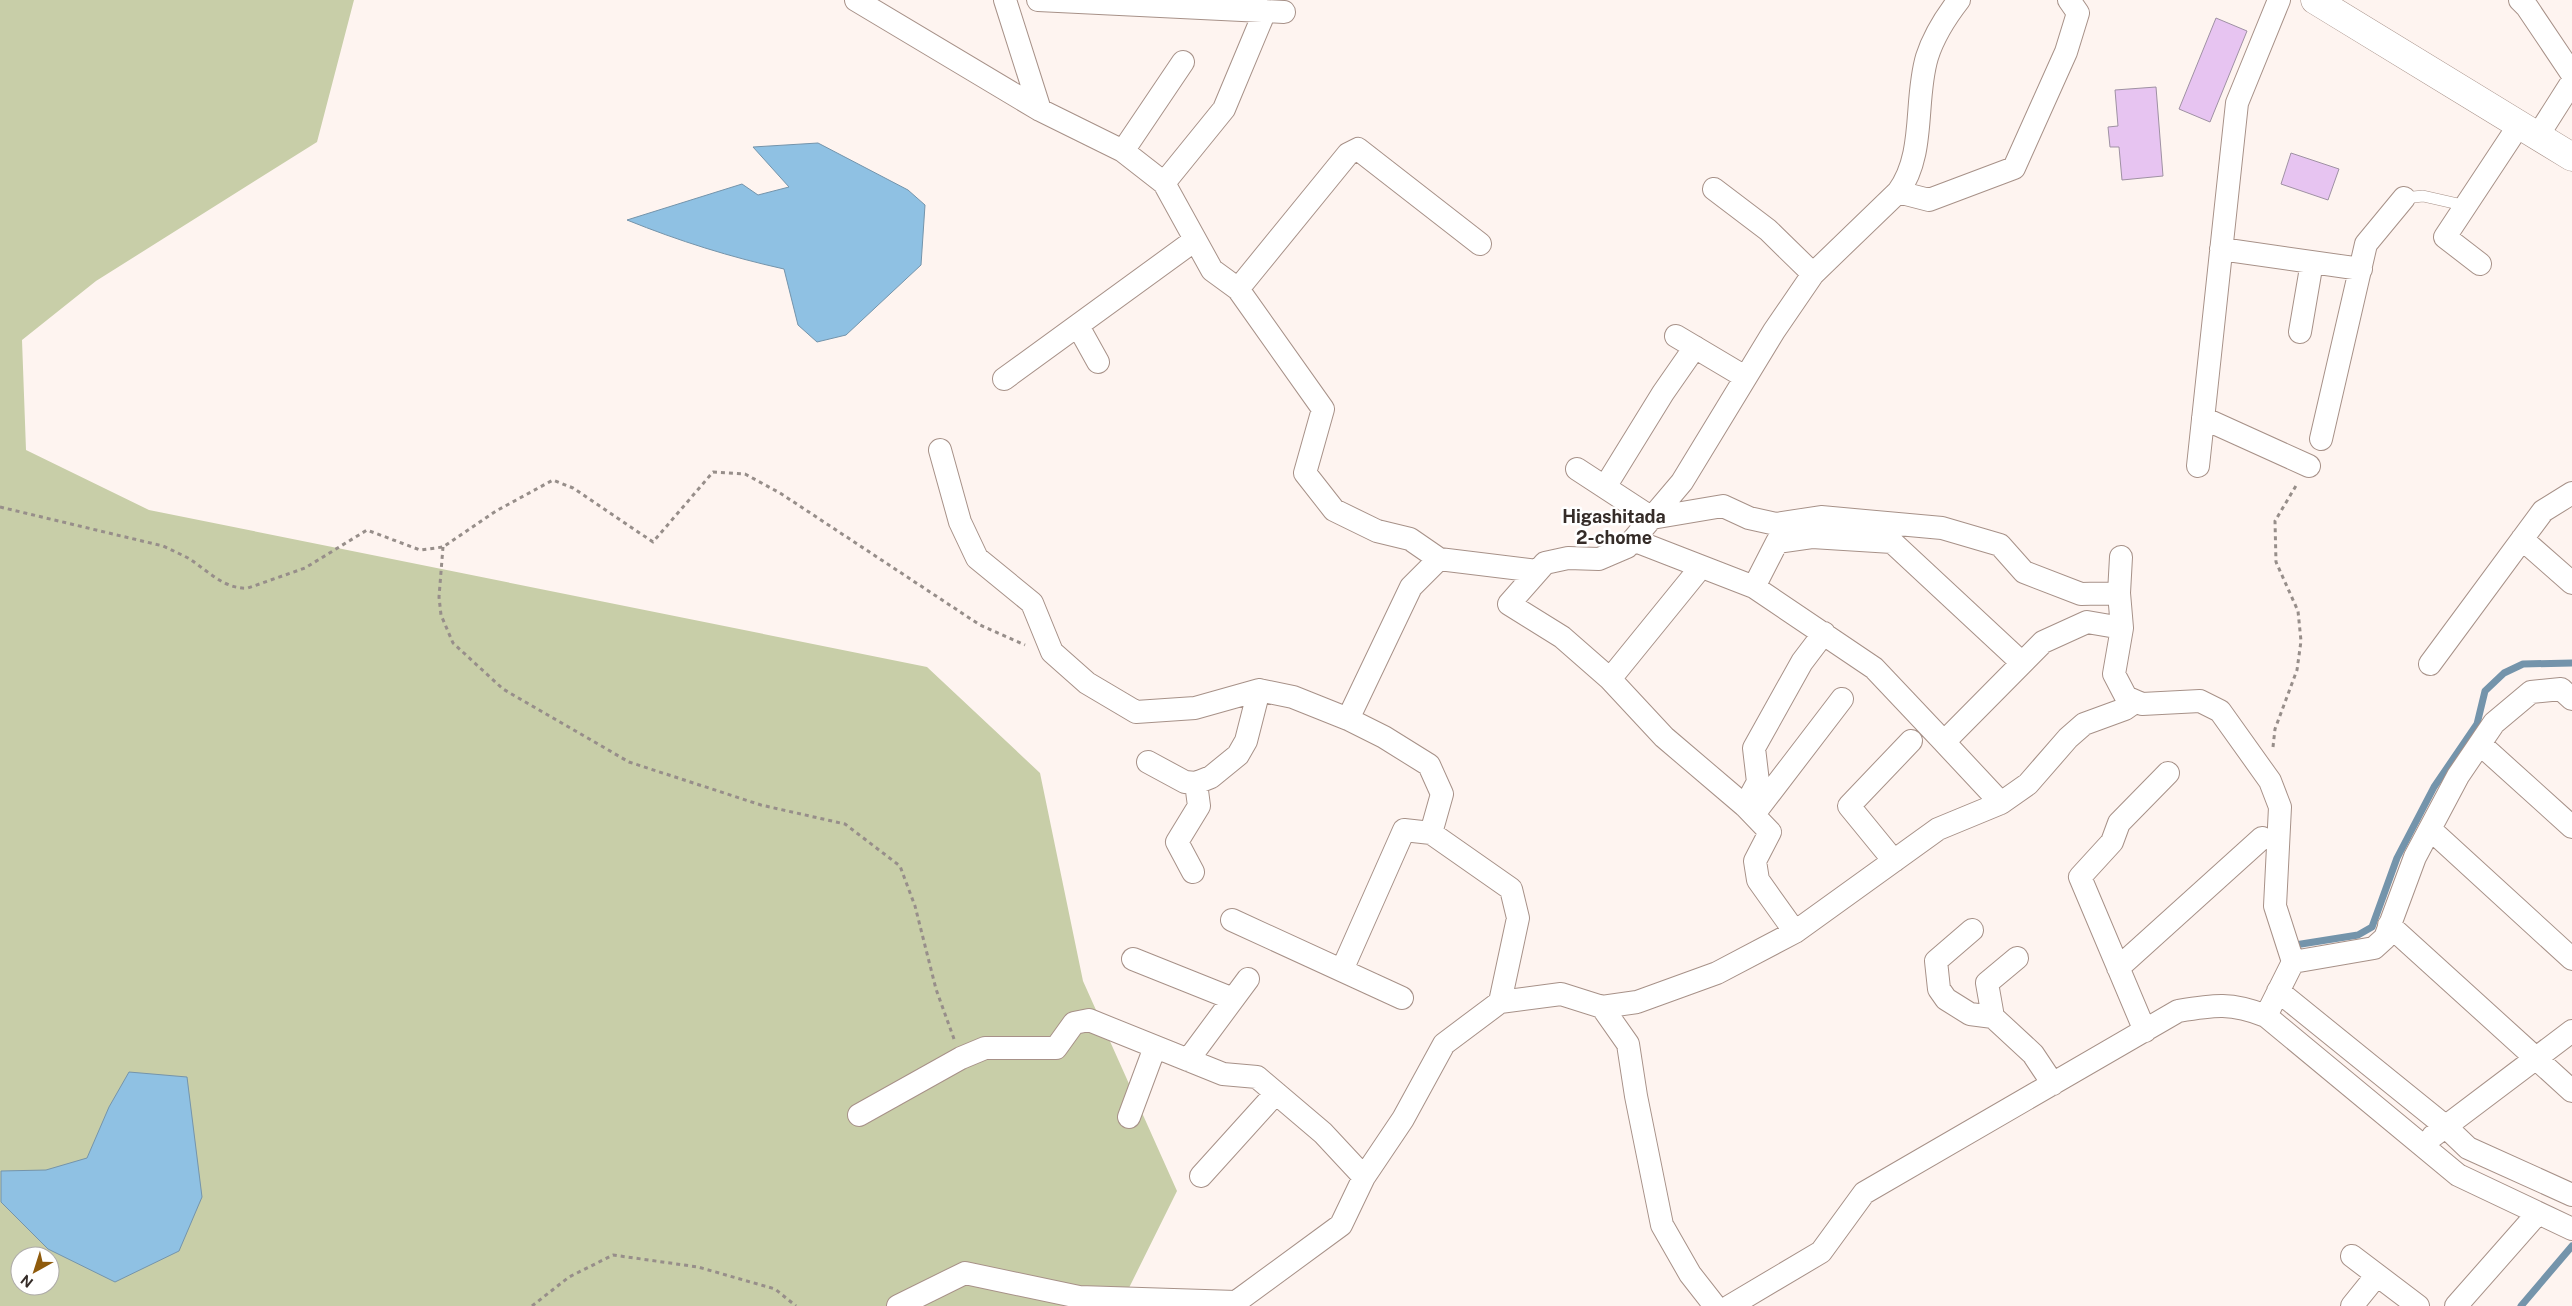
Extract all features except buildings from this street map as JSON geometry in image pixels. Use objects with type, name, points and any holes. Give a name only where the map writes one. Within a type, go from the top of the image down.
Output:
[{"type":"street","points":[[856,0],[1040,110],[1123,151],[1164,183],[1212,270],[1238,289],[1322,409],[1305,473],[1334,510],[1377,531],[1410,539],[1439,559],[1537,571]]},
{"type":"street","points":[[1005,0],[1040,110]]},
{"type":"street","points":[[1038,0],[1274,12],[1224,109],[1164,183]]},
{"type":"street","points":[[1795,932],[1758,880],[1756,861],[1770,832],[1749,810],[1664,737],[1610,679],[1562,637],[1509,604],[1545,563],[1568,558],[1599,559],[1627,547],[1682,482],[1746,377],[1813,274],[1905,183],[1915,149],[1927,58],[1942,21],[1959,0]]},
{"type":"street","points":[[1898,192],[1929,200],[2014,168],[2066,52],[2078,13],[2069,0]]},
{"type":"street","points":[[2198,466],[2237,103],[2279,0]]},
{"type":"street","points":[[2315,0],[2572,157]]},
{"type":"street","points":[[2520,0],[2527,7],[2572,74]]},
{"type":"street","points":[[1123,151],[1182,62]]},
{"type":"street","points":[[2480,264],[2445,237],[2467,206],[2528,131],[2572,82]]},
{"type":"street","points":[[1238,289],[1348,154],[1358,149],[1480,244]]},
{"type":"street","points":[[1714,189],[1768,230],[1813,274]]},
{"type":"street","points":[[2321,439],[2366,244],[2404,198]]},
{"type":"street","points":[[1004,379],[1196,240]]},
{"type":"street","points":[[2221,249],[2361,269]]},
{"type":"street","points":[[2300,332],[2312,262]]},
{"type":"street","points":[[1078,326],[1098,362]]},
{"type":"street","points":[[1605,488],[1663,393],[1685,341],[1746,377]]},
{"type":"street","points":[[2203,418],[2308,466]]},
{"type":"street","points":[[940,450],[960,522],[977,558],[1032,603],[1052,652],[1087,683],[1136,712],[1195,708],[1259,690],[1293,696],[1348,719],[1384,737],[1429,766],[1442,794],[1431,833]]},
{"type":"street","points":[[1576,469],[1652,518],[1723,506],[1749,518],[1776,524],[1820,517],[1942,528],[2000,545],[2024,572],[2081,594],[2119,593]]},
{"type":"street","points":[[2430,664],[2543,510],[2572,493]]},
{"type":"street","points":[[1754,587],[1777,542],[1812,537],[1892,542],[2021,662]]},
{"type":"street","points":[[2522,539],[2572,583]]},
{"type":"street","points":[[1633,540],[1754,587],[1874,668],[2001,803]]},
{"type":"street","points":[[2121,557],[2119,593],[2122,628],[2114,674],[2126,697],[2142,704],[2200,701],[2220,711],[2270,781],[2280,807],[2275,906],[2293,962],[2266,1016]]},
{"type":"street","points":[[1348,719],[1411,587],[1439,559]]},
{"type":"street","points":[[1610,679],[1701,567]]},
{"type":"street","points":[[1944,742],[2021,662],[2043,642],[2088,622],[2122,628]]},
{"type":"street","points":[[1749,810],[1758,782],[1754,748],[1802,662],[1824,633]]},
{"type":"street","points":[[2293,962],[2374,948],[2385,938],[2415,857],[2458,776],[2494,723],[2531,692],[2560,688],[2572,699]]},
{"type":"street","points":[[1148,762],[1185,782],[1196,783],[1211,777],[1238,755],[1246,741],[1259,690]]},
{"type":"street","points":[[1749,810],[1842,699]]},
{"type":"street","points":[[898,1306],[965,1272],[1079,1297],[1236,1304],[1340,1225],[1364,1177],[1403,1120],[1444,1044],[1500,1002],[1561,994],[1602,1006],[1637,1002],[1716,973],[1795,932],[1938,829],[2001,803],[2028,784],[2068,738],[2084,724],[2125,709],[2135,702]]},
{"type":"street","points":[[1894,861],[1849,806],[1911,741]]},
{"type":"street","points":[[2480,744],[2572,827]]},
{"type":"street","points":[[2145,1031],[2080,877],[2112,842],[2119,823],[2168,772]]},
{"type":"street","points":[[1193,872],[1176,842],[1199,806],[1196,783]]},
{"type":"street","points":[[1342,970],[1404,830],[1431,833],[1510,889],[1518,918],[1500,1002]]},
{"type":"street","points":[[2430,830],[2572,959]]},
{"type":"street","points":[[2118,968],[2262,838]]},
{"type":"street","points":[[1232,920],[1402,998]]},
{"type":"street","points":[[2389,925],[2572,1091]]},
{"type":"street","points":[[1972,930],[1936,961],[1939,989],[1946,999],[1970,1014],[1993,1017],[2033,1054],[2052,1084]]},
{"type":"street","points":[[1993,1017],[1987,983],[2017,958]]},
{"type":"street","points":[[1133,959],[1233,999]]},
{"type":"street","points":[[1188,1060],[1248,979]]},
{"type":"street","points":[[2278,991],[2445,1126],[2468,1148],[2572,1195]]},
{"type":"street","points":[[1730,1306],[1821,1252],[1864,1193],[2178,1011],[2216,1005],[2243,1007],[2266,1016],[2458,1175],[2572,1229]]},
{"type":"street","points":[[1602,1006],[1628,1044],[1636,1096],[1662,1225],[1690,1274],[1715,1306]]},
{"type":"street","points":[[860,1115],[961,1058],[985,1048],[1056,1048],[1074,1023],[1089,1020],[1223,1074],[1257,1076],[1323,1133],[1364,1177]]},
{"type":"street","points":[[2422,1145],[2572,1032]]},
{"type":"street","points":[[1128,1117],[1155,1047]]},
{"type":"street","points":[[1201,1176],[1276,1093]]},
{"type":"street","points":[[2456,1306],[2538,1213]]},
{"type":"street","points":[[2352,1256],[2418,1306]]},
{"type":"street","points":[[2352,1306],[2377,1275]]},
{"type":"lane","points":[[2404,198],[2423,196],[2467,206]]},
{"type":"path","points":[[2270,781],[2275,729],[2297,670],[2302,641],[2298,611],[2276,562],[2275,521],[2308,466]]},
{"type":"path","points":[[0,507],[163,546],[188,558],[239,589],[248,588],[305,568],[367,530],[420,550],[443,547],[496,511],[553,480],[573,488],[653,542],[713,472],[745,474],[780,493],[980,625],[1036,650],[1052,652]]},
{"type":"path","points":[[443,547],[439,597],[441,615],[453,643],[503,689],[629,762],[761,805],[845,824],[900,866],[915,906],[936,989],[961,1058]]},
{"type":"path","points":[[532,1306],[569,1277],[613,1255],[698,1266],[775,1289],[796,1306]]},
{"type":"green space","points":[[0,0],[354,0],[317,142],[96,281],[22,340],[26,450],[149,510],[927,667],[1040,773],[1083,981],[1177,1191],[1120,1306],[0,1306]]},
{"type":"water","points":[[818,143],[908,190],[925,205],[921,265],[846,335],[817,342],[798,325],[784,269],[705,248],[627,220],[742,184],[758,195],[789,187],[753,147]]},
{"type":"water","points":[[129,1072],[187,1077],[202,1197],[179,1251],[115,1282],[60,1255],[60,1246],[45,1246],[1,1202],[1,1171],[46,1170],[87,1158],[109,1107]]},
{"type":"waterway","points":[[2295,945],[2358,935],[2372,927],[2397,858],[2434,787],[2477,724],[2485,691],[2504,673],[2523,664],[2572,663]]},
{"type":"waterway","points":[[2521,1306],[2572,1246]]},
{"type":"district","name":"Higashitada 2-chome","points":[[1614,526]]}]
